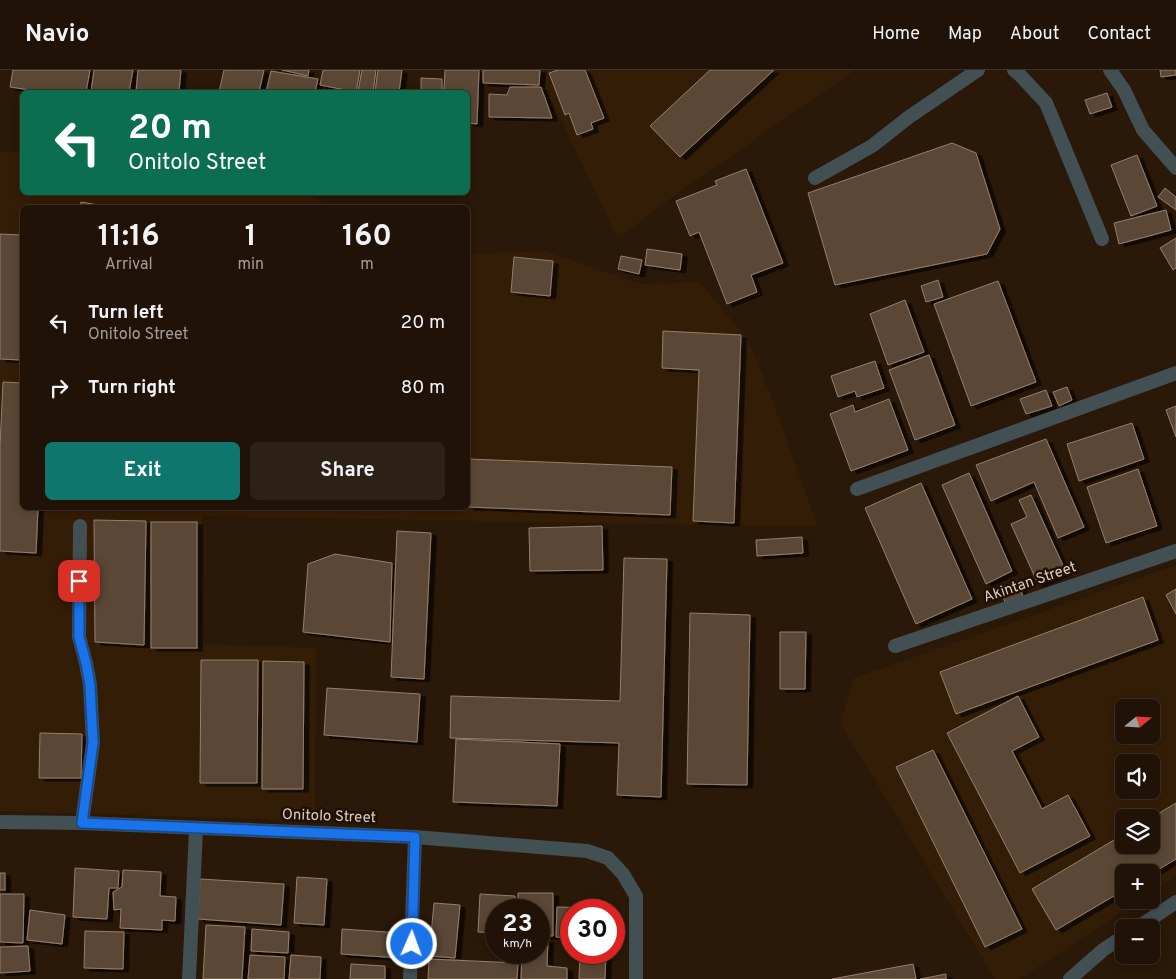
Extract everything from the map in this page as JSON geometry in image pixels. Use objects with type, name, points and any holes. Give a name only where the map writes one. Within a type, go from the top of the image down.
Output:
[{"type":"street","points":[[815,178],[872,146],[909,117],[978,70]]},
{"type":"street","points":[[1014,70],[1020,74],[1046,103],[1102,239]]},
{"type":"street","points":[[1110,70],[1124,90],[1143,130],[1176,168]]},
{"type":"street","points":[[856,489],[1176,373]]},
{"type":"street","points":[[80,526],[79,637],[90,685],[93,743],[82,823]]},
{"type":"street","name":"Akintan Street","points":[[895,646],[1176,552]]},
{"type":"street","name":"Onitolo Street","points":[[0,822],[82,823],[415,837],[587,851],[608,858],[623,874],[636,896],[636,979]]},
{"type":"street","points":[[189,979],[196,828]]},
{"type":"street","points":[[410,979],[415,837]]},
{"type":"street","points":[[1150,919],[1176,902]]},
{"type":"street","points":[[1070,979],[1115,942]]},
{"type":"shaded area","points":[[547,70],[855,70],[670,199],[618,239],[545,87]]},
{"type":"shaded area","points":[[0,152],[20,152],[20,195],[307,195],[326,205],[20,205],[20,510],[470,510],[470,254],[545,251],[640,284],[700,282],[748,340],[771,396],[818,527],[202,516],[204,644],[316,648],[315,821],[0,811]]},
{"type":"shaded area","points":[[1176,565],[1176,876],[1160,886],[1160,864],[1115,864],[1115,909],[1125,909],[1020,979],[995,979],[840,723],[854,678]]},
{"type":"building","points":[[13,70],[90,70],[86,90],[30,90],[10,87]]},
{"type":"building","points":[[94,70],[133,70],[129,90],[91,90]]},
{"type":"building","points":[[138,70],[181,70],[179,90],[136,90]]},
{"type":"building","points":[[224,70],[264,70],[259,90],[219,90]]},
{"type":"building","points":[[282,70],[309,70],[308,76]]},
{"type":"building","points":[[323,70],[360,70],[356,90],[320,85]]},
{"type":"building","points":[[362,70],[376,70],[373,90],[358,90]]},
{"type":"building","points":[[378,70],[402,70],[399,90],[375,90]]},
{"type":"building","points":[[445,70],[479,70],[477,124],[470,123],[470,90],[444,90]]},
{"type":"building","points":[[483,70],[540,70],[539,85],[483,83]]},
{"type":"building","points":[[558,70],[585,70],[604,118],[591,123],[593,129],[577,135],[569,113],[565,115],[549,73]]},
{"type":"building","points":[[710,70],[774,70],[680,157],[650,126]]},
{"type":"building","points":[[1160,70],[1176,70],[1176,75],[1161,77]]},
{"type":"building","points":[[271,71],[318,79],[315,90],[266,90]]},
{"type":"building","points":[[421,78],[442,79],[442,90],[421,90]]},
{"type":"building","points":[[510,87],[541,87],[552,118],[489,117],[489,94],[507,95]]},
{"type":"building","points":[[1107,93],[1112,107],[1090,114],[1085,100]]},
{"type":"building","points":[[952,143],[976,153],[1000,229],[987,254],[835,285],[808,193]]},
{"type":"building","points":[[1137,155],[1157,206],[1131,216],[1111,165]]},
{"type":"building","points":[[746,169],[783,263],[751,275],[757,292],[727,304],[699,232],[690,236],[676,201],[717,185],[715,181]]},
{"type":"building","points":[[1165,188],[1176,197],[1176,210],[1158,197]]},
{"type":"building","points":[[81,202],[98,205],[80,205]]},
{"type":"building","points":[[1166,210],[1171,230],[1119,244],[1114,223]]},
{"type":"building","points":[[0,234],[20,235],[20,360],[0,359]]},
{"type":"building","points":[[1176,238],[1176,268],[1173,270],[1160,248]]},
{"type":"building","points":[[647,249],[682,254],[680,270],[645,265]]},
{"type":"building","points":[[621,256],[642,260],[639,274],[618,269]]},
{"type":"building","points":[[514,257],[553,261],[550,296],[511,292]]},
{"type":"building","points":[[938,280],[943,297],[926,302],[921,286]]},
{"type":"building","points":[[998,281],[1036,382],[971,406],[934,304]]},
{"type":"building","points":[[905,300],[924,352],[888,365],[870,314]]},
{"type":"building","points":[[663,331],[741,335],[734,523],[693,521],[699,370],[662,368]]},
{"type":"building","points":[[929,355],[955,425],[915,440],[889,370]]},
{"type":"building","points":[[875,361],[884,388],[857,397],[855,391],[838,397],[831,376]]},
{"type":"building","points":[[3,382],[20,383],[20,510],[38,510],[36,553],[0,551],[0,446]]},
{"type":"building","points":[[1067,387],[1072,400],[1059,406],[1053,392]]},
{"type":"building","points":[[1046,390],[1052,406],[1026,414],[1020,399]]},
{"type":"building","points":[[889,399],[908,450],[851,471],[830,414],[853,405],[855,412]]},
{"type":"building","points":[[1176,406],[1176,437],[1166,410]]},
{"type":"building","points":[[1132,423],[1144,459],[1079,481],[1067,444]]},
{"type":"building","points":[[1046,439],[1084,527],[1058,538],[1034,482],[991,501],[976,465]]},
{"type":"building","points":[[470,459],[672,467],[670,515],[470,507]]},
{"type":"building","points":[[1138,469],[1157,526],[1106,543],[1087,487]]},
{"type":"building","points":[[969,473],[1012,571],[986,584],[942,485]]},
{"type":"building","points":[[921,483],[972,599],[916,624],[865,508]]},
{"type":"building","points":[[1031,495],[1066,572],[1038,584],[1011,524],[1027,517],[1019,500]]},
{"type":"building","points":[[94,520],[146,521],[144,645],[95,642]]},
{"type":"building","points":[[151,522],[197,522],[197,648],[151,648]]},
{"type":"building","points":[[602,526],[603,570],[530,571],[529,528]]},
{"type":"building","points":[[397,531],[431,533],[424,679],[391,677]]},
{"type":"building","points":[[802,537],[803,553],[757,556],[756,540]]},
{"type":"building","points":[[335,554],[392,563],[390,642],[303,632],[308,564]]},
{"type":"building","points":[[624,558],[667,559],[661,797],[617,795],[619,743],[450,738],[451,696],[620,701]]},
{"type":"building","points":[[1017,581],[1023,596],[1005,602],[1000,588]]},
{"type":"building","points":[[1176,589],[1176,614],[1166,595]]},
{"type":"building","points":[[1143,597],[1158,640],[956,714],[940,672]]},
{"type":"building","points":[[690,613],[750,615],[747,785],[687,784]]},
{"type":"building","points":[[780,632],[806,632],[805,689],[780,689]]},
{"type":"building","points":[[201,660],[258,660],[257,783],[200,783]]},
{"type":"building","points":[[263,661],[304,662],[303,789],[262,789]]},
{"type":"building","points":[[327,688],[420,694],[417,742],[324,735]]},
{"type":"building","points":[[1018,696],[1039,737],[1012,751],[1042,809],[1068,795],[1090,836],[1020,873],[947,733]]},
{"type":"building","points":[[40,733],[82,734],[81,778],[39,778]]},
{"type":"building","points":[[456,739],[560,744],[557,806],[453,802]]},
{"type":"building","points":[[933,750],[1022,929],[985,947],[896,767]]},
{"type":"building","points":[[1176,803],[1176,859],[1160,869],[1160,864],[1115,864],[1115,895],[1056,930],[1032,889],[1115,839],[1115,854],[1160,854],[1160,813]]},
{"type":"building","points":[[75,868],[119,871],[118,888],[109,888],[107,919],[73,917]]},
{"type":"building","points":[[123,870],[161,872],[160,896],[176,897],[175,921],[162,920],[162,930],[120,928],[121,909],[114,910],[113,892],[122,887]]},
{"type":"building","points":[[0,873],[5,873],[5,890],[0,890]]},
{"type":"building","points":[[297,877],[327,879],[324,925],[294,923]]},
{"type":"building","points":[[200,879],[284,884],[281,925],[198,919]]},
{"type":"building","points":[[518,893],[553,893],[553,936],[550,936],[550,899],[518,899]]},
{"type":"building","points":[[0,894],[24,894],[23,943],[0,942]]},
{"type":"building","points":[[480,894],[515,896],[515,899],[485,899],[485,932],[478,932]]},
{"type":"building","points":[[434,903],[460,905],[455,958],[429,956]]},
{"type":"building","points":[[557,907],[560,907],[560,937],[556,937]]},
{"type":"building","points":[[30,910],[65,915],[62,944],[27,940]]},
{"type":"building","points":[[206,925],[245,927],[242,979],[203,979]]},
{"type":"building","points":[[252,929],[289,932],[288,953],[251,951]]},
{"type":"building","points":[[342,929],[402,933],[400,958],[341,954]]},
{"type":"building","points":[[85,931],[124,932],[123,969],[84,968]]},
{"type":"building","points":[[28,946],[30,971],[0,973],[0,947]]},
{"type":"building","points":[[250,955],[285,957],[284,979],[248,979]]},
{"type":"building","points":[[291,955],[321,957],[320,979],[289,979]]},
{"type":"building","points":[[429,959],[485,962],[485,964],[518,964],[517,979],[428,979]]},
{"type":"building","points":[[351,964],[385,966],[385,979],[350,979]]},
{"type":"building","points":[[522,964],[547,964],[547,966],[567,968],[567,979],[521,979]]},
{"type":"building","points":[[580,964],[606,964],[605,979],[579,979]]},
{"type":"building","points":[[913,964],[916,979],[832,979]]},
{"type":"building","points":[[946,974],[946,979],[920,979]]},
{"type":"route","points":[[79,581],[79,637],[90,685],[93,743],[82,823],[415,837],[412,944]]}]
